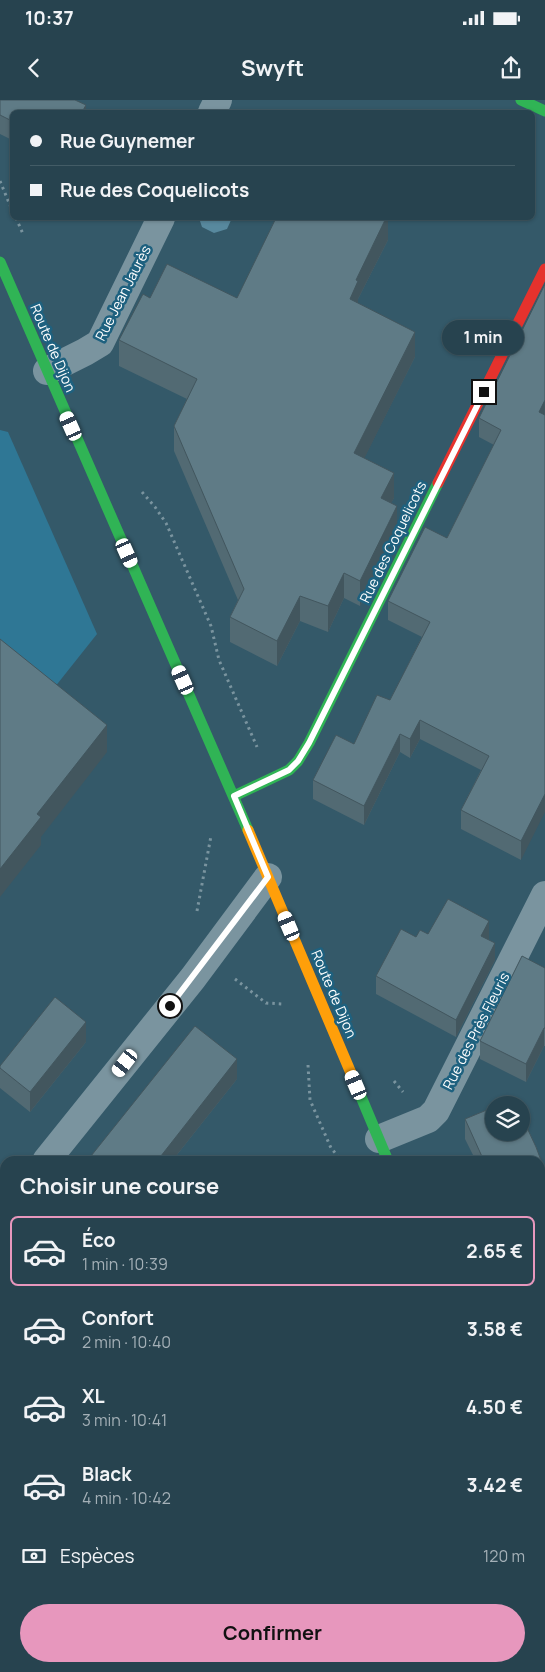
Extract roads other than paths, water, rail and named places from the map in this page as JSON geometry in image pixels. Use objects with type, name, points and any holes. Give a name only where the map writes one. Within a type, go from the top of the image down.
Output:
[{"type":"main road","points":[[521,100],[545,110]]},
{"type":"main road","name":"Route de Dijon","points":[[0,262],[234,796],[384,1150]]},
{"type":"main road","name":"Rue des Coquelicots","points":[[234,796],[289,770],[298,761],[309,743],[545,269]]},
{"type":"street","name":"Rue Jean Jaurès","points":[[47,371],[100,343],[160,220]]},
{"type":"street","points":[[50,1156],[192,978],[268,877]]},
{"type":"street","name":"Rue des Près Fleuris","points":[[384,1150],[428,1119],[436,1111],[545,895]]}]
